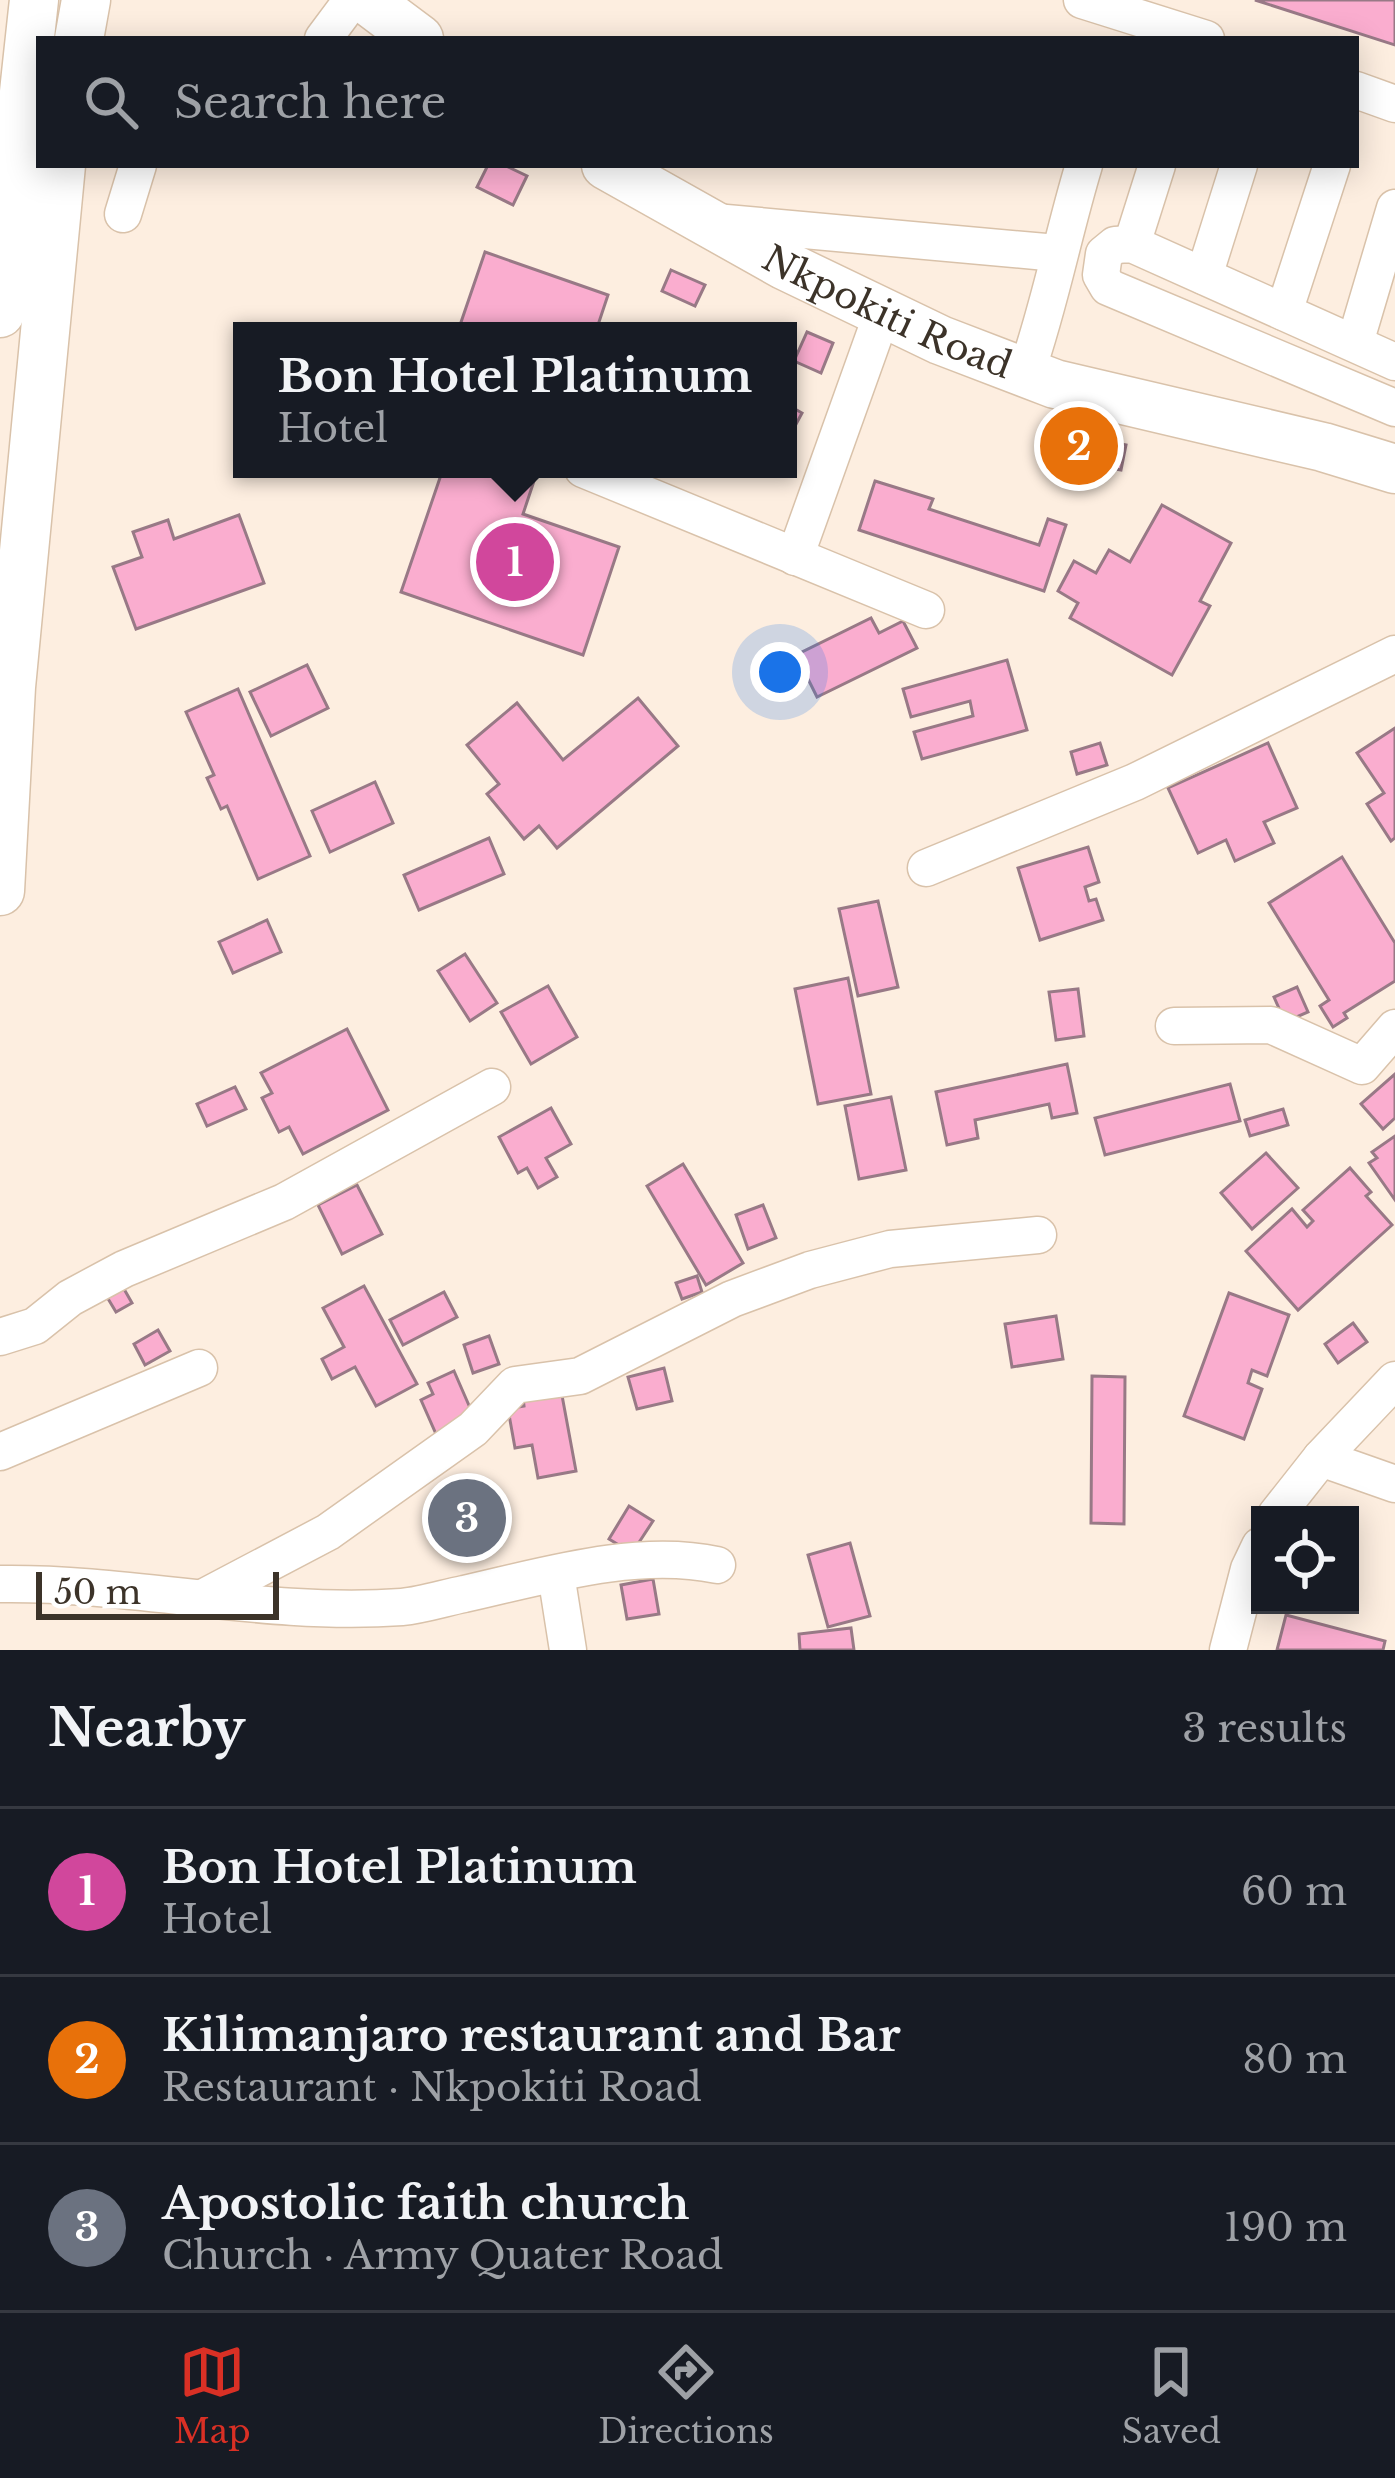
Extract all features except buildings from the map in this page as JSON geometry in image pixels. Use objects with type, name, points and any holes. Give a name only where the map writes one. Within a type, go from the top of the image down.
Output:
[{"type":"main road","points":[[0,314],[34,0]]},
{"type":"main road","points":[[80,36],[86,0]]},
{"type":"main road","points":[[367,0],[415,36]]},
{"type":"main road","points":[[0,891],[11,687],[61,168]]},
{"type":"main road","name":"Nkpokiti Road","points":[[611,168],[882,314],[1026,373],[1114,400],[1377,460],[1395,469]]},
{"type":"street","points":[[325,36],[352,0]]},
{"type":"street","points":[[1082,0],[1126,28],[1186,36]]},
{"type":"street","points":[[1359,92],[1395,104]]},
{"type":"street","points":[[123,214],[137,168]]},
{"type":"street","points":[[1026,373],[1045,320],[1057,253],[1083,168]]},
{"type":"street","points":[[1132,244],[1156,168]]},
{"type":"street","points":[[1204,277],[1238,168]]},
{"type":"street","points":[[1284,312],[1331,168]]},
{"type":"street","points":[[1354,344],[1395,208]]},
{"type":"street","points":[[705,221],[1057,253]]},
{"type":"street","points":[[1395,362],[1132,244],[1115,245],[1104,254],[1100,275],[1108,287],[1395,408]]},
{"type":"street","points":[[795,557],[882,314]]},
{"type":"street","points":[[605,478],[926,610]]},
{"type":"street","points":[[926,868],[1135,782],[1395,654]]},
{"type":"street","points":[[1174,1026],[1271,1025],[1361,1066],[1395,1028]]},
{"type":"street","points":[[0,1337],[35,1326],[70,1298],[124,1269],[284,1202],[492,1087]]},
{"type":"street","points":[[199,1600],[328,1532],[473,1429],[514,1385],[580,1376],[731,1299],[810,1270],[890,1249],[1038,1235]]},
{"type":"street","points":[[0,1452],[199,1368]]},
{"type":"street","points":[[1283,1506],[1395,1380]]},
{"type":"street","points":[[1321,1459],[1395,1484]]},
{"type":"street","points":[[0,1583],[89,1586],[199,1600],[406,1607],[556,1574],[678,1557],[717,1564]]},
{"type":"street","points":[[1228,1650],[1251,1565]]},
{"type":"street","points":[[556,1574],[568,1650]]},
{"type":"place","name":"Kilimanjaro restaurant and Bar","points":[[1079,446]]},
{"type":"place","name":"Bon Hotel Platinum","points":[[515,562]]},
{"type":"place","name":"Apostolic faith church","points":[[467,1518]]}]
